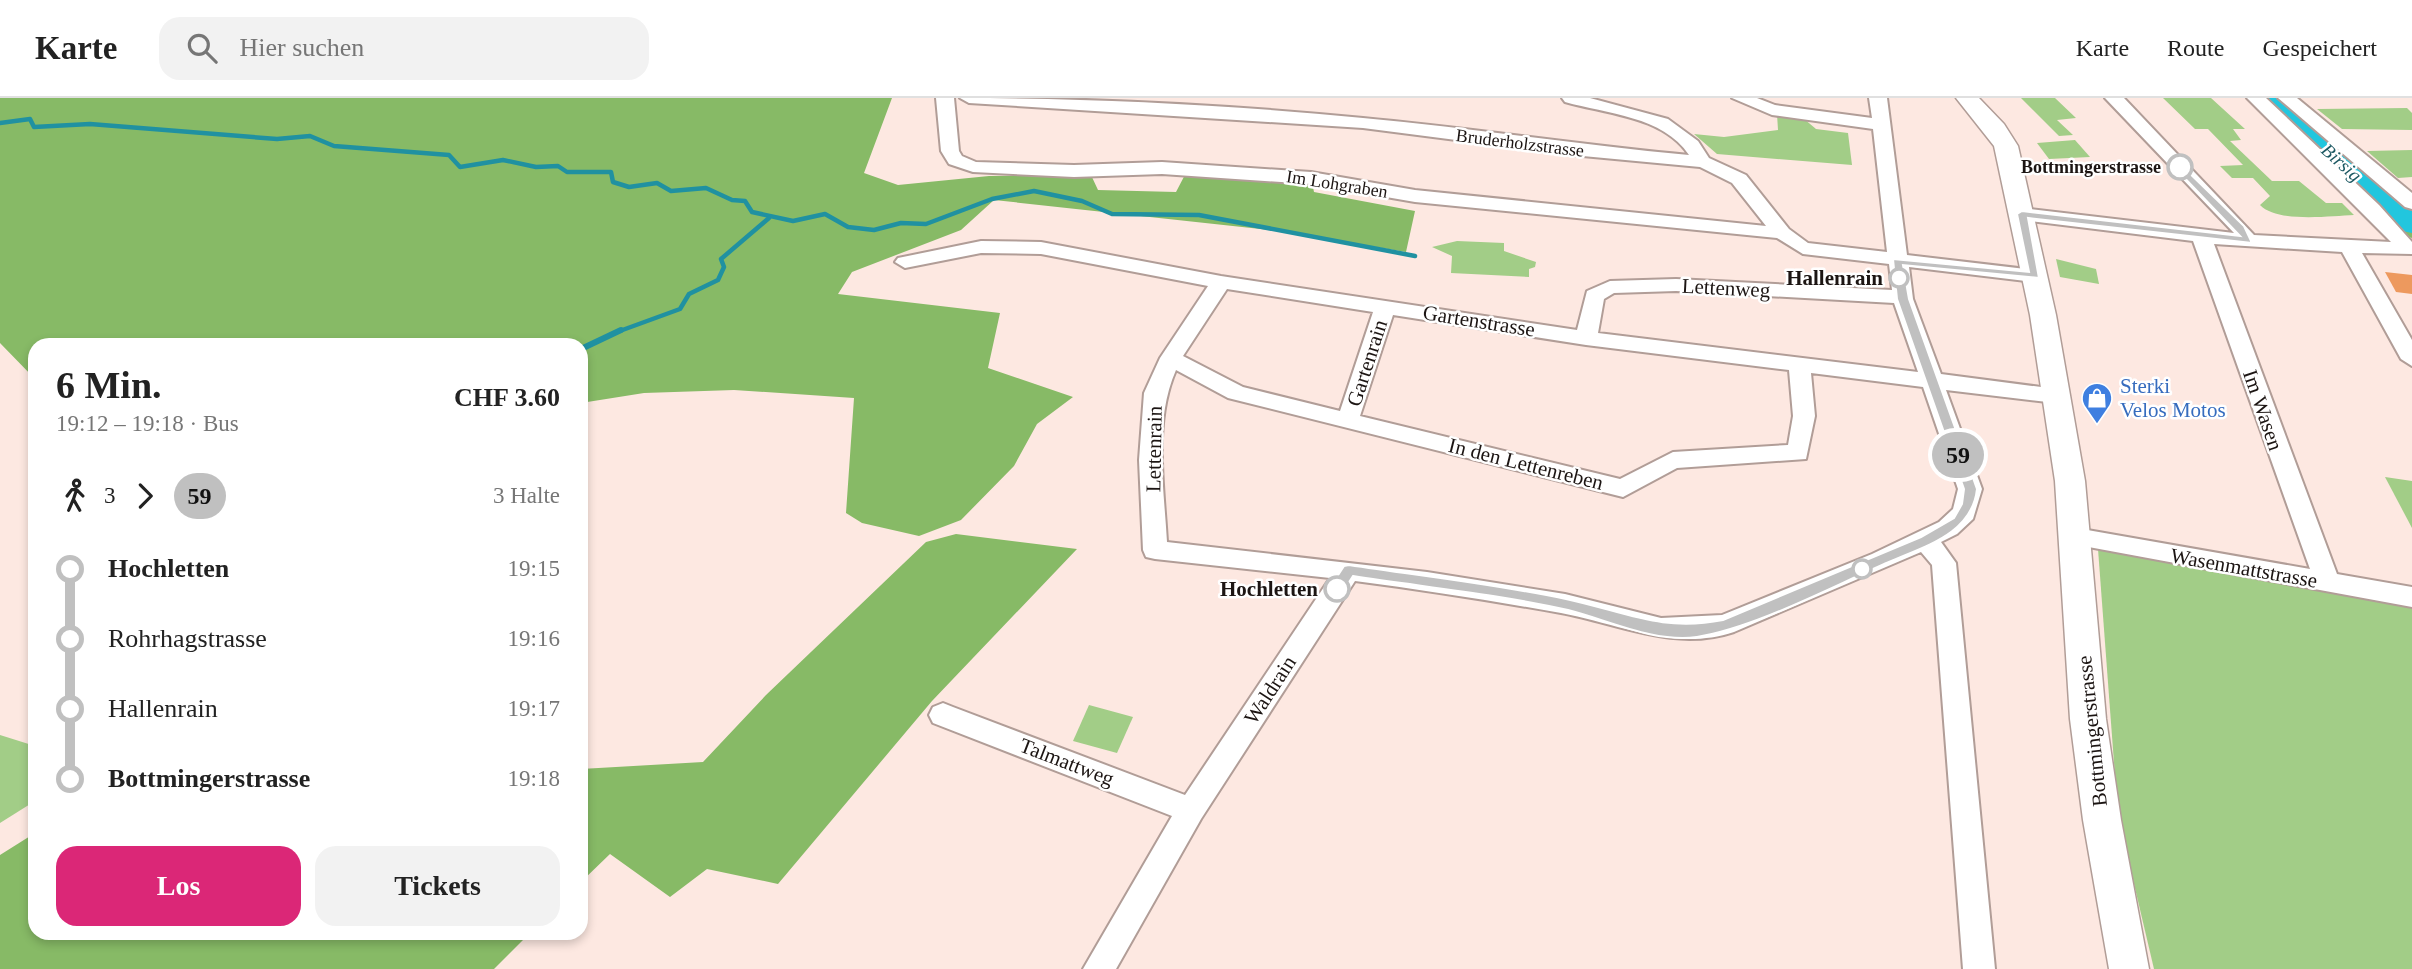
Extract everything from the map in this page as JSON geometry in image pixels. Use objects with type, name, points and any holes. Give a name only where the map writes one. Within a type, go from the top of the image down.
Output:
[{"type":"main road","name":"Bottmingerstrasse","points":[[1967,98],[1996,129],[2006,146],[2035,276],[2056,396],[2076,537],[2088,719],[2102,820],[2129,969]]},
{"type":"street","name":"Im Lohgraben","points":[[945,98],[950,151],[955,160],[973,167],[1074,171],[1162,168],[1298,177],[1438,199],[1782,233]]},
{"type":"street","name":"Bruderholzstrasse","points":[[969,98],[1204,105],[1363,122],[1572,150],[1703,162],[1725,170],[1739,179],[1782,233],[1796,245],[1814,251],[2035,276]]},
{"type":"street","points":[[1571,98],[1663,122],[1692,145],[1703,162]]},
{"type":"street","points":[[1741,98],[1772,110],[1881,125]]},
{"type":"street","points":[[1349,570],[1566,604],[1660,630],[1693,632],[1726,625],[1926,540],[1959,521],[1969,504],[1970,489],[1903,297],[1878,98]]},
{"type":"street","points":[[2114,98],[2240,228],[2248,240]]},
{"type":"street","points":[[2256,98],[2409,248]]},
{"type":"street","points":[[2287,98],[2412,203]]},
{"type":"street","points":[[2022,214],[2201,236],[2349,247],[2409,248]]},
{"type":"street","name":"Im Wasen","points":[[2201,236],[2279,456],[2328,583]]},
{"type":"street","name":"Gartenstrasse","points":[[905,262],[981,247],[1041,248],[1221,282],[1586,338],[2056,396]]},
{"type":"street","points":[[2349,247],[2412,359]]},
{"type":"street","name":"Lettenrain","points":[[1221,282],[1171,358],[1155,393],[1151,460],[1155,550],[1349,570]]},
{"type":"street","name":"Lettenweg","points":[[1586,338],[1594,296],[1610,287],[1676,285],[1903,297]]},
{"type":"street","name":"Gartenrain","points":[[1348,419],[1385,306]]},
{"type":"street","name":"In den Lettenreben","points":[[1171,358],[1236,393],[1623,488],[1673,460],[1798,453],[1804,416],[1799,364]]},
{"type":"street","name":"Wasenmattstrasse","points":[[2076,537],[2412,597]]},
{"type":"street","points":[[1926,540],[1944,563],[1979,969]]},
{"type":"street","name":"Waldrain","points":[[1099,969],[1191,810],[1349,570]]},
{"type":"street","name":"Talmattweg","points":[[943,715],[1191,810]]},
{"type":"green space","points":[[0,98],[892,98],[864,173],[898,185],[989,176],[1091,175],[1098,190],[1176,192],[1188,169],[1311,178],[1314,192],[1415,211],[1406,252],[1280,231],[994,200],[961,230],[852,272],[838,294],[1000,313],[988,368],[1073,397],[1037,424],[1014,466],[961,520],[919,536],[862,523],[846,513],[854,398],[734,390],[644,393],[588,402],[588,338],[28,338],[28,372],[0,343]]},
{"type":"green space","points":[[2021,98],[2055,98],[2076,118],[2057,120],[2073,135],[2059,136]]},
{"type":"green space","points":[[2163,98],[2211,98],[2245,129],[2233,129],[2241,140],[2230,141],[2272,181],[2299,181],[2326,203],[2342,203],[2354,215],[2304,217],[2268,211],[2260,205],[2270,196],[2253,178],[2232,178],[2220,166],[2243,165],[2208,129],[2195,129]]},
{"type":"green space","points":[[2261,98],[2283,98],[2412,208],[2412,238],[2402,235]]},
{"type":"green space","points":[[2407,108],[2412,113],[2412,130],[2342,129],[2317,109]]},
{"type":"green space","points":[[1777,114],[1803,118],[1816,129],[1848,133],[1852,165],[1717,154],[1694,134],[1724,137],[1778,130]]},
{"type":"green space","points":[[2075,140],[2090,157],[2049,159],[2037,143]]},
{"type":"green space","points":[[2412,150],[2412,177],[2398,178],[2367,151]]},
{"type":"green space","points":[[1457,241],[1504,243],[1504,251],[1536,262],[1535,267],[1529,269],[1529,277],[1451,273],[1452,256],[1432,247]]},
{"type":"green space","points":[[2056,259],[2096,269],[2099,284],[2060,277]]},
{"type":"green space","points":[[2385,477],[2412,481],[2412,528]]},
{"type":"green space","points":[[956,534],[1077,549],[932,701],[778,884],[707,869],[670,897],[610,854],[588,875],[588,769],[703,762],[766,695],[926,542]]},
{"type":"green space","points":[[2098,549],[2412,602],[2412,969],[2154,969],[2118,816]]},
{"type":"green space","points":[[1089,705],[1133,717],[1117,753],[1073,741]]},
{"type":"green space","points":[[0,735],[28,744],[28,805],[0,823]]},
{"type":"green space","points":[[28,837],[28,940],[523,940],[494,969],[0,969],[0,855]]},
{"type":"building","points":[[2385,272],[2412,275],[2412,294],[2396,292]]},
{"type":"waterway","name":"Birsig","points":[[2271,98],[2412,225]]},
{"type":"waterway","points":[[0,123],[30,119],[34,127],[90,124],[277,139],[310,136],[334,146],[449,155],[460,167],[503,160],[536,167],[558,166],[567,172],[611,172],[613,182],[629,187],[657,183],[671,191],[706,188],[732,200],[745,201],[752,212],[793,221],[825,214],[848,227],[874,230],[901,223],[926,224],[992,199],[1034,191],[1082,201],[1112,214],[1199,215],[1415,256]]},
{"type":"waterway","points":[[617,332],[680,309],[689,294],[718,280],[724,267],[721,259],[769,218]]},
{"type":"waterway","points":[[588,346],[621,330]]},
{"type":"bus line","name":"59","points":[[1337,589],[1349,570],[1566,604],[1660,630],[1693,632],[1726,625],[1926,540],[1959,521],[1969,504],[1970,489],[1903,299],[1897,261],[2035,276],[2022,214],[2248,240],[2240,228],[2180,167]]},
{"type":"place","name":"Bottmingerstrasse","points":[[2180,167]]},
{"type":"place","name":"Hallenrain","points":[[1899,278]]},
{"type":"place","name":"Sterki Velos Motos","points":[[2097,425]]},
{"type":"place","name":"Hochletten","points":[[1337,589]]}]
